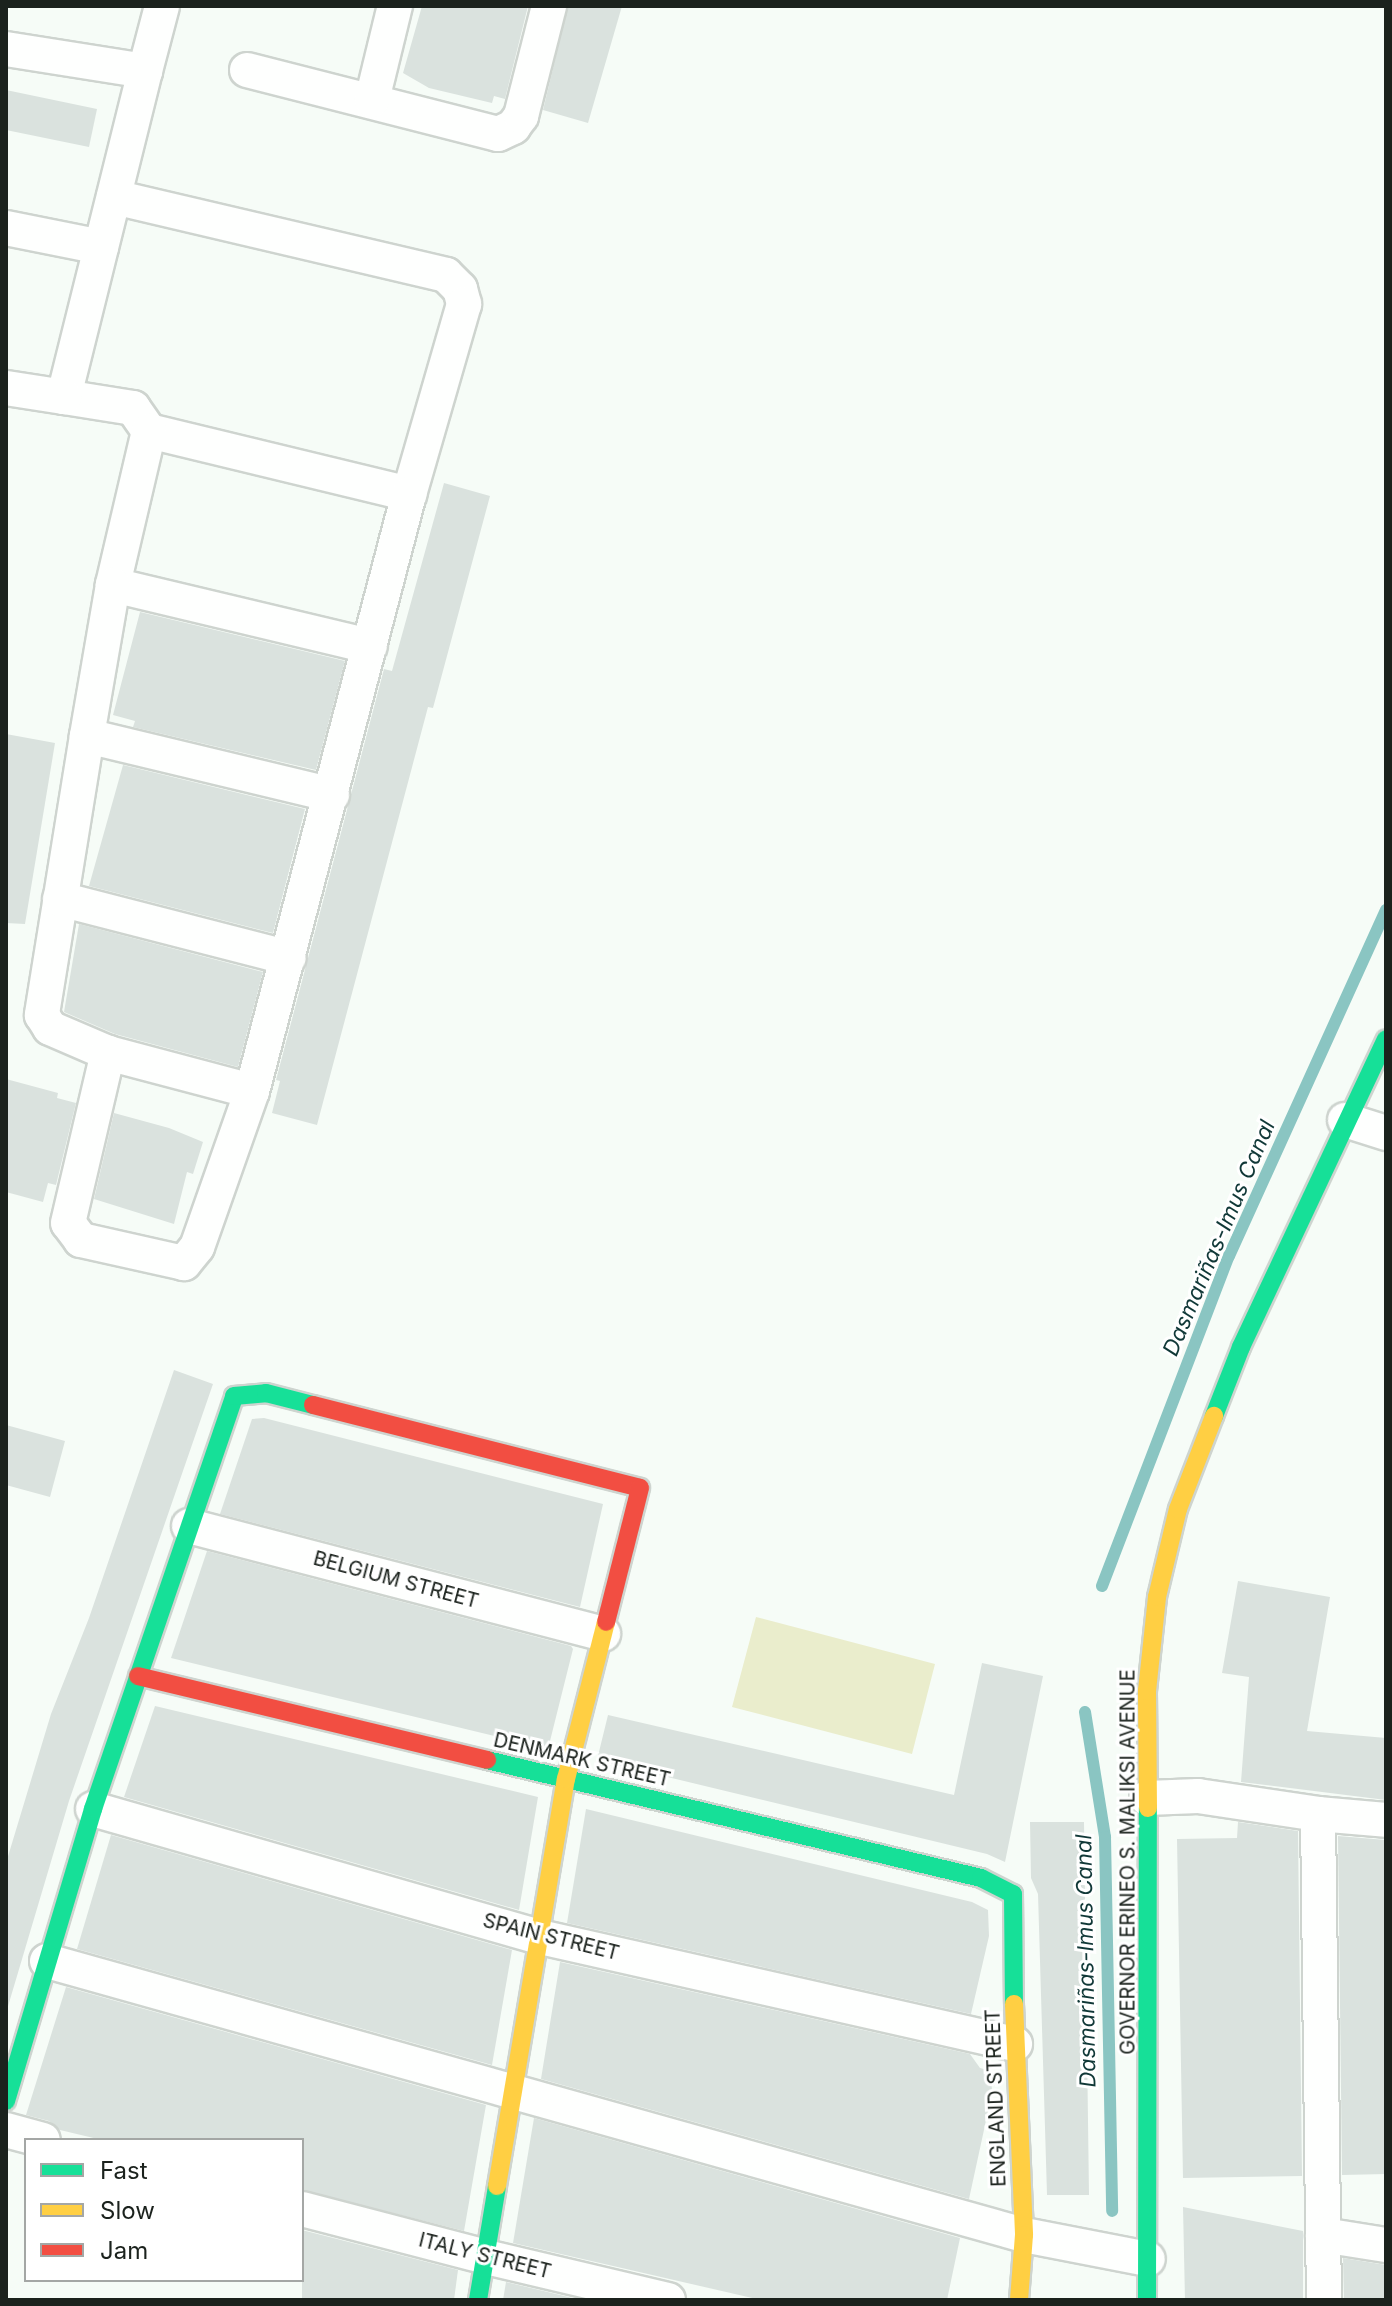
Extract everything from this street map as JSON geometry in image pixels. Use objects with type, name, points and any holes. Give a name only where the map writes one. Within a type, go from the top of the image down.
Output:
[{"type":"street","points":[[64,397],[162,6]]},
{"type":"street","points":[[372,100],[395,6]]},
{"type":"street","points":[[247,70],[498,134],[513,127],[521,116],[549,6]]},
{"type":"street","points":[[6,49],[145,71]]},
{"type":"street","points":[[108,1053],[68,1223],[81,1240],[184,1263],[197,1247],[252,1091],[409,494],[464,304],[460,289],[446,275],[114,197]]},
{"type":"street","points":[[6,228],[101,247]]},
{"type":"street","points":[[6,388],[133,408],[149,431],[409,494]]},
{"type":"street","points":[[149,431],[113,585],[42,1015],[50,1028],[108,1053],[252,1091]]},
{"type":"street","points":[[113,585],[370,646]]},
{"type":"street","points":[[87,736],[332,795]]},
{"type":"street","points":[[60,899],[289,958]]},
{"type":"street","name":"GOVERNOR ERINEO S. MALIKSI AVENUE","points":[[1147,2300],[1150,2012],[1148,1675],[1157,1597],[1178,1509],[1241,1347],[1345,1120],[1386,1039]]},
{"type":"street","points":[[1345,1120],[1386,1133]]},
{"type":"street","points":[[6,2101],[93,1809],[234,1396],[266,1393],[640,1488],[566,1779],[478,2300]]},
{"type":"street","name":"BELGIUM STREET","points":[[189,1526],[603,1634]]},
{"type":"street","name":"DENMARK STREET","points":[[138,1676],[981,1878],[1013,1894]]},
{"type":"street","points":[[1147,1798],[1198,1796],[1318,1814],[1386,1820]]},
{"type":"street","name":"SPAIN STREET","points":[[93,1809],[540,1937],[1015,2044]]},
{"type":"street","points":[[1318,1814],[1324,2300]]},
{"type":"street","name":"ENGLAND STREET","points":[[1013,1894],[1015,2044],[1024,2235],[1019,2300]]},
{"type":"street","points":[[47,1961],[1024,2235],[1148,2259]]},
{"type":"street","points":[[6,2130],[36,2138]]},
{"type":"street","name":"ITALY STREET","points":[[304,2210],[668,2300]]},
{"type":"street","points":[[1323,2235],[1386,2245]]},
{"type":"green space","points":[[756,1617],[935,1664],[912,1754],[732,1707]]},
{"type":"building","points":[[422,6],[528,6],[505,99],[494,96],[492,103],[429,88],[403,73]]},
{"type":"building","points":[[568,6],[622,6],[588,123],[543,110]]},
{"type":"building","points":[[6,90],[97,109],[89,147],[6,130]]},
{"type":"building","points":[[444,483],[490,496],[433,708],[428,707],[317,1125],[272,1113],[280,1081],[276,1080],[384,669],[392,671]]},
{"type":"building","points":[[140,612],[345,661],[316,770],[133,727],[135,721],[113,715]]},
{"type":"building","points":[[6,734],[55,743],[25,924],[6,923]]},
{"type":"building","points":[[123,765],[305,809],[273,933],[89,886]]},
{"type":"building","points":[[79,924],[263,972],[238,1067],[115,1034],[64,1012]]},
{"type":"building","points":[[6,1079],[58,1093],[57,1098],[76,1103],[56,1185],[48,1183],[43,1202],[6,1192]]},
{"type":"building","points":[[114,1113],[169,1128],[203,1142],[193,1174],[187,1172],[174,1224],[94,1199]]},
{"type":"building","points":[[174,1370],[213,1384],[69,1801],[6,2013],[6,1863],[51,1714],[89,1618]]},
{"type":"building","points":[[264,1418],[603,1504],[580,1607],[220,1514],[252,1419]]},
{"type":"building","points":[[6,1425],[65,1441],[50,1497],[6,1485]]},
{"type":"building","points":[[207,1551],[571,1646],[573,1649],[548,1749],[171,1658]]},
{"type":"building","points":[[1238,1581],[1330,1597],[1307,1731],[1386,1738],[1386,1800],[1241,1782],[1249,1677],[1222,1673]]},
{"type":"building","points":[[982,1663],[1043,1676],[1005,1862],[987,1854],[597,1760],[608,1715],[954,1795]]},
{"type":"building","points":[[155,1706],[538,1797],[519,1910],[124,1797]]},
{"type":"building","points":[[586,1809],[972,1902],[988,1910],[989,1936],[971,2014],[567,1923]]},
{"type":"building","points":[[1030,1822],[1084,1822],[1089,2195],[1047,2195],[1038,1894],[1031,1878]]},
{"type":"building","points":[[1238,1822],[1298,1831],[1302,2176],[1183,2178],[1177,1839],[1237,1838]]},
{"type":"building","points":[[111,1835],[512,1950],[492,2065],[77,1949]]},
{"type":"building","points":[[1338,1836],[1386,1840],[1386,2174],[1342,2175]]},
{"type":"building","points":[[560,1962],[970,2054],[980,2068],[991,2071],[992,2093],[969,2199],[541,2079]]},
{"type":"building","points":[[66,1987],[486,2105],[464,2231],[304,2191],[304,2138],[94,2138],[60,2130],[49,2121],[26,2115]]},
{"type":"building","points":[[534,2118],[960,2238],[947,2300],[761,2300],[513,2243]]},
{"type":"building","points":[[1183,2207],[1303,2231],[1303,2300],[1185,2300]]},
{"type":"building","points":[[304,2231],[458,2270],[454,2300],[302,2300]]},
{"type":"building","points":[[1343,2258],[1386,2265],[1386,2300],[1344,2299]]},
{"type":"building","points":[[506,2282],[581,2300],[503,2300]]},
{"type":"waterway","name":"Dasmariñas-Imus Canal","points":[[1102,1586],[1229,1256],[1386,910]]},
{"type":"waterway","name":"Dasmariñas-Imus Canal","points":[[1085,1712],[1105,1837],[1112,2211]]},
{"type":"traffic: fast","points":[[1214,1416],[1241,1347],[1386,1039]]},
{"type":"traffic: fast","points":[[6,2101],[93,1809],[234,1396],[266,1393],[313,1405]]},
{"type":"traffic: fast","points":[[487,1760],[981,1878],[1013,1894],[1014,2004]]},
{"type":"traffic: fast","points":[[1147,2300],[1148,1808]]},
{"type":"traffic: fast","points":[[478,2300],[497,2186]]},
{"type":"traffic: slow","points":[[1148,1808],[1147,1691],[1157,1597],[1178,1509],[1214,1416]]},
{"type":"traffic: slow","points":[[497,2186],[566,1779],[606,1622]]},
{"type":"traffic: slow","points":[[1014,2004],[1024,2235],[1019,2300]]},
{"type":"traffic: jam","points":[[313,1405],[640,1488],[606,1622]]},
{"type":"traffic: jam","points":[[138,1676],[487,1760]]}]
